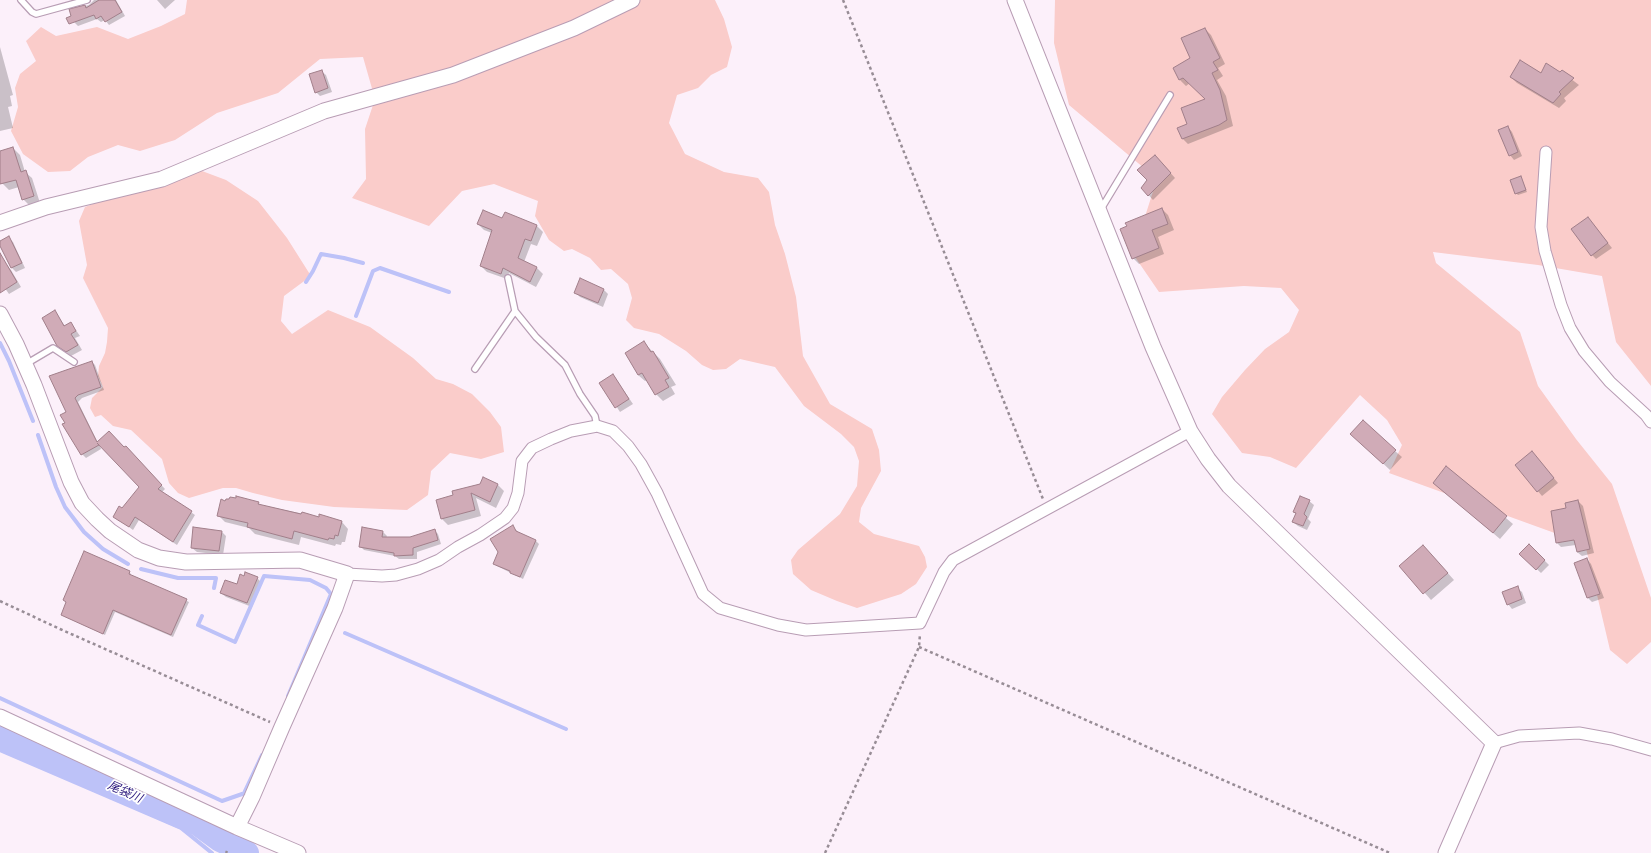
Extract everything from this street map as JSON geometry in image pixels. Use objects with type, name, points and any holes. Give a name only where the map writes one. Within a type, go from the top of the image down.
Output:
[{"type":"street","points":[[0,223],[46,207],[162,178],[324,111],[460,72],[574,28],[632,0]]},
{"type":"street","points":[[1015,0],[1153,348],[1190,431],[1208,459],[1229,486],[1494,743]]},
{"type":"street","points":[[1546,152],[1541,227],[1545,251],[1561,305],[1570,328],[1584,351],[1610,382],[1646,414],[1651,422]]},
{"type":"street","points":[[0,314],[25,364],[71,482],[82,503],[101,523],[134,547],[159,558],[186,562],[300,560],[347,574],[382,576],[396,575],[418,569],[439,560],[458,547],[480,536],[505,518],[513,508],[518,493],[522,461],[532,448],[571,432],[597,426],[613,431],[628,446],[641,464],[657,492],[703,594],[720,608],[778,625],[806,630],[920,623],[944,572],[953,560],[1190,431]]},
{"type":"street","points":[[237,827],[252,797],[335,608],[347,574]]},
{"type":"street","points":[[0,717],[237,827],[298,853]]},
{"type":"street","points":[[1494,743],[1519,736],[1579,733],[1612,739],[1651,750]]},
{"type":"street","points":[[1446,853],[1494,743]]},
{"type":"lane","points":[[21,0],[32,12],[36,14],[87,0]]},
{"type":"lane","points":[[1099,212],[1170,95]]},
{"type":"lane","points":[[508,278],[515,312],[536,337],[565,365],[580,394],[595,416],[597,426]]},
{"type":"lane","points":[[475,369],[515,312]]},
{"type":"lane","points":[[25,364],[53,348],[74,362]]},
{"type":"path","points":[[843,0],[1046,509]]},
{"type":"path","points":[[0,601],[282,727]]},
{"type":"path","points":[[825,853],[919,647],[920,623]]},
{"type":"path","points":[[919,647],[1390,853]]},
{"type":"shaded area","points":[[187,0],[715,0],[724,19],[732,47],[727,67],[711,75],[698,88],[677,95],[669,123],[685,154],[724,172],[758,178],[769,192],[775,225],[785,254],[796,297],[803,356],[830,404],[872,429],[879,450],[881,471],[861,508],[859,522],[874,534],[919,546],[925,557],[927,567],[916,584],[901,594],[857,608],[811,590],[793,574],[791,560],[798,550],[840,514],[857,486],[859,461],[854,447],[841,434],[804,406],[775,367],[740,359],[726,369],[713,370],[702,365],[686,351],[659,334],[634,328],[626,320],[632,298],[628,284],[611,269],[601,270],[590,258],[572,249],[564,251],[549,240],[535,216],[538,201],[494,184],[462,191],[429,226],[352,198],[366,179],[365,129],[375,99],[363,57],[320,59],[278,93],[217,113],[175,140],[140,151],[118,145],[88,157],[70,171],[48,172],[23,154],[11,131],[18,107],[15,88],[20,74],[36,61],[26,41],[41,27],[56,36],[97,27],[128,39],[161,26],[185,14]]},
{"type":"shaded area","points":[[1055,0],[1651,0],[1651,386],[1616,342],[1602,276],[1538,265],[1433,252],[1436,263],[1520,332],[1538,386],[1576,439],[1612,484],[1651,598],[1651,642],[1627,664],[1610,650],[1585,544],[1389,473],[1402,445],[1387,420],[1360,395],[1296,468],[1270,457],[1242,453],[1212,414],[1222,397],[1245,370],[1265,349],[1289,332],[1299,310],[1281,288],[1244,286],[1159,292],[1133,254],[1157,179],[1069,105],[1054,43]]},
{"type":"shaded area","points":[[202,171],[226,180],[258,201],[287,238],[311,276],[284,296],[281,321],[292,334],[328,310],[370,327],[413,358],[436,379],[453,384],[472,394],[490,412],[501,427],[504,452],[481,459],[450,453],[431,471],[428,495],[407,510],[334,507],[282,500],[236,488],[223,488],[189,498],[178,493],[169,483],[162,459],[131,430],[113,426],[101,415],[95,417],[90,408],[92,398],[103,387],[98,376],[99,366],[105,353],[108,328],[83,278],[87,265],[79,221],[85,207],[121,193]]},
{"type":"building","points":[[99,0],[115,0],[122,12],[105,22],[101,16],[96,19],[94,15],[69,24],[66,18],[71,16],[69,9],[85,5],[86,8]]},
{"type":"building","points":[[1205,28],[1220,58],[1213,62],[1218,70],[1212,73],[1220,90],[1227,120],[1219,125],[1182,139],[1177,128],[1187,124],[1181,108],[1205,99],[1183,78],[1179,80],[1173,68],[1190,58],[1181,38]]},
{"type":"building","points":[[1520,60],[1541,73],[1546,63],[1560,72],[1562,70],[1574,78],[1559,92],[1561,94],[1553,103],[1510,77]]},
{"type":"building","points":[[322,70],[328,88],[315,93],[309,74]]},
{"type":"building","points":[[1508,126],[1518,152],[1509,156],[1498,130]]},
{"type":"building","points":[[13,147],[21,172],[26,170],[34,196],[22,200],[16,180],[0,184],[0,151]]},
{"type":"building","points":[[1155,155],[1171,173],[1148,196],[1141,188],[1147,180],[1137,170]]},
{"type":"building","points":[[1521,176],[1526,190],[1515,194],[1510,180]]},
{"type":"building","points":[[1162,208],[1168,224],[1152,230],[1159,248],[1132,259],[1120,229],[1127,226],[1125,223]]},
{"type":"building","points":[[483,210],[502,218],[505,212],[537,225],[531,241],[525,239],[518,258],[537,267],[530,282],[503,268],[501,274],[480,266],[492,230],[477,224]]},
{"type":"building","points":[[1588,217],[1608,243],[1591,256],[1571,229]]},
{"type":"building","points":[[9,236],[22,263],[11,268],[0,246],[0,241]]},
{"type":"building","points":[[0,253],[17,282],[0,293]]},
{"type":"building","points":[[580,278],[604,289],[598,303],[574,293]]},
{"type":"building","points":[[55,310],[64,326],[71,322],[76,331],[71,334],[78,345],[66,352],[57,346],[42,318]]},
{"type":"building","points":[[644,341],[651,352],[653,351],[669,378],[665,380],[669,387],[655,395],[642,373],[638,375],[625,353]]},
{"type":"building","points":[[92,361],[101,387],[78,395],[75,398],[97,442],[109,431],[124,447],[126,446],[162,485],[158,489],[192,511],[173,542],[135,517],[129,527],[113,517],[119,506],[122,508],[139,487],[99,445],[81,455],[62,424],[65,423],[60,415],[66,412],[49,376]]},
{"type":"building","points":[[613,374],[629,399],[615,408],[599,383]]},
{"type":"building","points":[[1363,420],[1396,450],[1383,464],[1350,434]]},
{"type":"building","points":[[1532,451],[1554,478],[1537,492],[1515,465]]},
{"type":"building","points":[[1446,466],[1507,516],[1493,533],[1433,483]]},
{"type":"building","points":[[483,477],[498,484],[490,502],[471,493],[475,510],[441,519],[436,500],[453,495],[452,491],[480,484]]},
{"type":"building","points":[[236,496],[259,502],[258,504],[301,514],[302,512],[319,517],[319,514],[342,521],[338,536],[335,535],[334,539],[329,538],[328,540],[294,531],[292,539],[247,527],[248,523],[217,516],[221,499],[225,501],[230,497],[236,498]]},
{"type":"building","points":[[1300,496],[1310,500],[1304,514],[1307,517],[1303,526],[1292,522],[1296,513],[1293,512]]},
{"type":"building","points":[[1578,500],[1590,549],[1577,552],[1574,540],[1556,543],[1551,511],[1566,508],[1565,503]]},
{"type":"building","points":[[513,525],[516,531],[536,540],[520,577],[493,564],[498,552],[490,539]]},
{"type":"building","points":[[193,527],[222,531],[219,551],[191,548]]},
{"type":"building","points":[[362,527],[383,531],[382,537],[410,537],[435,529],[438,540],[413,548],[413,555],[394,556],[394,553],[359,547]]},
{"type":"building","points":[[1529,544],[1545,560],[1536,570],[1519,554]]},
{"type":"building","points":[[1423,545],[1448,573],[1423,594],[1399,566]]},
{"type":"building","points":[[84,551],[130,571],[129,574],[187,599],[171,635],[113,610],[103,634],[61,615],[66,602],[63,600]]},
{"type":"building","points":[[1587,558],[1600,594],[1587,598],[1574,563]]},
{"type":"building","points":[[245,572],[258,577],[247,603],[220,593],[225,580],[237,584],[240,574],[244,576]]},
{"type":"building","points":[[1518,586],[1522,599],[1507,605],[1502,592]]},
{"type":"waterway","points":[[306,282],[321,254],[363,263]]},
{"type":"waterway","points":[[356,316],[373,271],[380,268],[449,292]]},
{"type":"waterway","points":[[0,343],[9,361],[33,421]]},
{"type":"waterway","points":[[38,435],[56,487],[65,507],[84,532],[103,549],[128,564]]},
{"type":"waterway","points":[[141,569],[178,578],[216,578],[214,588]]},
{"type":"waterway","points":[[202,616],[198,625],[235,642],[264,576],[310,580],[326,588],[331,594],[288,696]]},
{"type":"waterway","points":[[345,633],[566,729]]},
{"type":"waterway","points":[[0,698],[222,801],[245,793]]},
{"type":"waterway","name":"尾袋川","points":[[0,737],[198,824],[220,840],[247,853]]},
{"type":"waterway","points":[[0,750],[181,828],[212,853]]},
{"type":"waterway","points":[[245,791],[262,755]]},
{"type":"waterway","name":"尾袋川","points":[[222,847],[226,837]]}]
